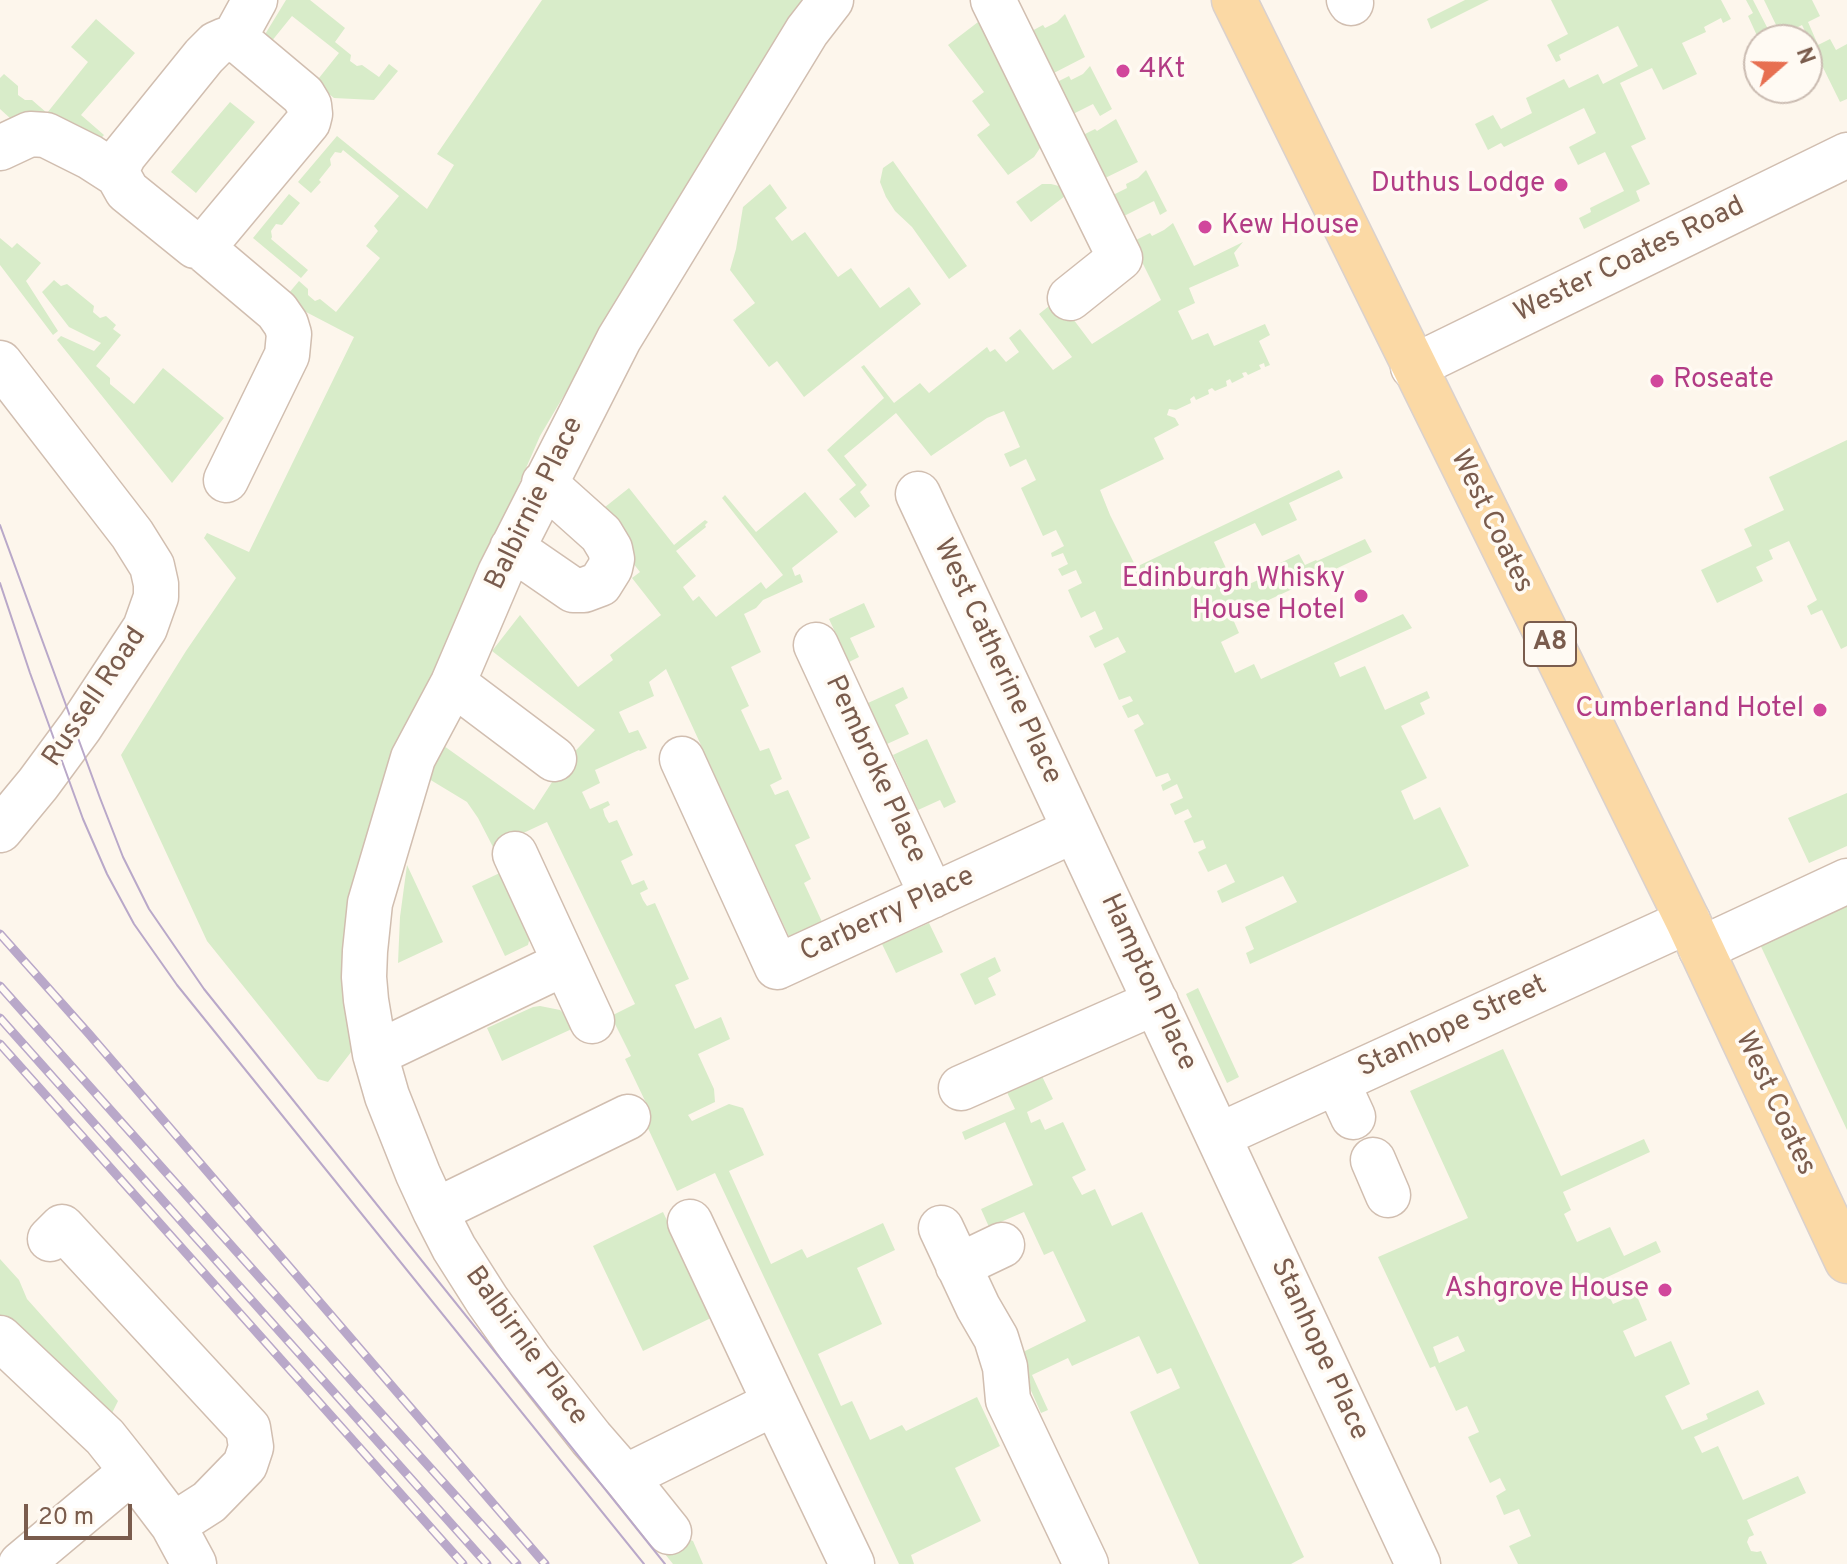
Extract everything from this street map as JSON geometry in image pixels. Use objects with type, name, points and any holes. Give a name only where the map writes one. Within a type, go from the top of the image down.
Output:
[{"type":"main road","name":"West Coates","points":[[1234,0],[1694,935],[1847,1261]]},
{"type":"street","points":[[233,40],[255,0]]},
{"type":"street","name":"Balbirnie Place","points":[[669,1532],[522,1350],[475,1282],[435,1211],[387,1096],[375,1054],[364,977],[370,903],[413,758],[453,683],[544,483],[619,339],[807,31],[831,0]]},
{"type":"street","points":[[993,0],[1120,258],[1070,298]]},
{"type":"street","points":[[118,175],[124,155],[204,56],[225,40],[241,43],[303,95],[309,105],[308,122],[212,237],[200,246]]},
{"type":"street","points":[[0,148],[30,134],[46,135],[90,157],[118,175],[127,191],[188,242],[200,246],[277,311],[286,324],[289,334],[287,355],[226,480]]},
{"type":"street","name":"Wester Coates Road","points":[[1413,367],[1847,155]]},
{"type":"street","name":"Russell Road","points":[[0,363],[132,534],[152,566],[156,584],[156,597],[145,628],[80,727],[0,830]]},
{"type":"street","points":[[512,548],[573,590],[600,584],[610,568],[610,549],[601,534],[544,483]]},
{"type":"street","name":"West Catherine Place","points":[[918,494],[1075,830]]},
{"type":"street","name":"Pembroke Place","points":[[816,645],[932,896]]},
{"type":"street","points":[[453,683],[554,759]]},
{"type":"street","name":"Carberry Place","points":[[682,759],[777,967],[1075,830]]},
{"type":"street","name":"Hampton Place","points":[[1075,830],[1218,1136]]},
{"type":"street","points":[[515,854],[592,1021]]},
{"type":"street","name":"Stanhope Street","points":[[1218,1136],[1345,1100],[1694,935],[1847,881]]},
{"type":"street","points":[[375,1054],[565,963]]},
{"type":"street","points":[[961,1088],[1156,1002]]},
{"type":"street","points":[[435,1211],[628,1117]]},
{"type":"street","name":"Stanhope Place","points":[[1218,1136],[1418,1564]]},
{"type":"street","points":[[690,1222],[852,1564]]},
{"type":"street","points":[[50,1239],[62,1227],[248,1428],[251,1447],[245,1465],[209,1502],[173,1525]]},
{"type":"street","points":[[1002,1245],[950,1247],[996,1338],[1005,1367],[1008,1400],[1086,1564]]},
{"type":"street","points":[[0,1338],[105,1437],[173,1525],[194,1564]]},
{"type":"street","points":[[625,1477],[775,1403]]},
{"type":"street","points":[[21,1564],[132,1471]]},
{"type":"green space","points":[[286,0],[310,0],[345,28],[335,42],[351,55],[350,61],[357,66],[362,65],[379,77],[389,64],[398,71],[374,100],[334,98],[315,83],[339,53],[292,16],[271,42],[264,36]]},
{"type":"green space","points":[[542,0],[814,0],[720,131],[540,436],[457,626],[355,1047],[328,1082],[318,1079],[207,941],[121,755],[236,578],[204,538],[207,533],[249,552],[354,337],[283,300],[299,281],[315,301],[320,299],[336,312],[380,258],[366,246],[378,231],[374,226],[399,196],[343,150],[341,153],[335,152],[330,159],[331,165],[311,193],[298,182],[337,136],[427,209],[454,165],[437,154]]},
{"type":"green space","points":[[1465,0],[1489,0],[1431,29],[1427,19]]},
{"type":"green space","points":[[1551,0],[1721,0],[1731,19],[1723,23],[1721,18],[1704,27],[1706,32],[1682,43],[1697,74],[1663,90],[1652,68],[1620,83],[1646,139],[1631,146],[1650,184],[1636,191],[1640,201],[1584,229],[1579,218],[1591,212],[1590,208],[1624,191],[1605,152],[1578,165],[1569,147],[1596,133],[1584,108],[1504,147],[1501,143],[1488,150],[1475,124],[1493,115],[1501,129],[1532,113],[1526,98],[1564,79],[1569,88],[1598,74],[1603,84],[1638,66],[1618,26],[1559,55],[1561,60],[1556,62],[1547,45],[1568,34]]},
{"type":"green space","points":[[1746,0],[1753,0],[1765,24],[1752,24],[1748,16],[1753,13]]},
{"type":"green space","points":[[1764,0],[1812,0],[1820,16],[1808,22],[1776,24]]},
{"type":"green space","points":[[1065,14],[1085,57],[1048,76],[1028,33],[1057,22]]},
{"type":"green space","points":[[96,19],[135,53],[81,115],[104,135],[96,144],[11,119],[0,109],[0,78],[4,74],[18,86],[18,95],[32,100],[47,113],[88,62],[71,47]]},
{"type":"green space","points":[[982,19],[1042,145],[1034,157],[1008,175],[977,135],[990,125],[972,101],[984,92],[948,45]]},
{"type":"green space","points":[[1830,39],[1836,50],[1847,44],[1847,99],[1840,102],[1823,68],[1823,42]]},
{"type":"green space","points":[[1090,66],[1112,109],[1100,116],[1093,104],[1069,116],[1053,84],[1069,76],[1071,80]]},
{"type":"green space","points":[[230,102],[255,122],[196,193],[171,172]]},
{"type":"green space","points":[[1116,119],[1138,162],[1101,180],[1079,137],[1095,129],[1097,131]]},
{"type":"green space","points":[[893,161],[967,266],[949,279],[886,197],[880,182],[883,168]]},
{"type":"green space","points":[[1146,170],[1167,211],[1160,215],[1154,201],[1120,218],[1109,197],[1127,188],[1126,184]]},
{"type":"green space","points":[[770,184],[787,208],[775,218],[792,241],[805,232],[838,277],[851,268],[880,308],[909,287],[921,304],[804,397],[777,361],[769,367],[733,320],[755,303],[730,270],[743,207]]},
{"type":"green space","points":[[1042,184],[1059,186],[1069,193],[1031,222],[1016,202]]},
{"type":"green space","points":[[289,194],[300,203],[282,225],[276,224],[271,231],[271,239],[308,270],[301,278],[253,238]]},
{"type":"green space","points":[[1173,223],[1194,266],[1243,242],[1234,253],[1239,266],[1189,288],[1195,303],[1178,311],[1192,340],[1208,333],[1214,346],[1265,324],[1270,335],[1259,341],[1270,365],[1259,365],[1261,369],[1248,375],[1242,373],[1244,377],[1232,383],[1230,379],[1226,381],[1227,386],[1215,391],[1212,388],[1208,390],[1209,394],[1196,400],[1194,396],[1190,399],[1191,403],[1176,410],[1169,409],[1167,415],[1175,418],[1179,425],[1154,438],[1164,459],[1100,490],[1110,515],[1136,567],[1339,470],[1343,478],[1289,503],[1297,520],[1262,536],[1255,523],[1214,542],[1236,590],[1278,571],[1276,565],[1299,554],[1305,565],[1365,539],[1372,552],[1232,617],[1239,633],[1221,642],[1235,673],[1254,664],[1261,679],[1403,614],[1412,628],[1334,663],[1340,677],[1365,666],[1385,710],[1427,691],[1430,698],[1420,703],[1425,714],[1401,726],[1427,778],[1401,791],[1414,820],[1440,807],[1469,866],[1250,964],[1246,953],[1254,949],[1245,927],[1297,902],[1283,876],[1222,903],[1217,891],[1235,882],[1226,864],[1208,872],[1198,852],[1206,848],[1203,840],[1194,843],[1184,821],[1192,817],[1188,809],[1175,815],[1170,804],[1183,798],[1177,784],[1163,791],[1161,785],[1171,780],[1168,773],[1156,777],[1134,730],[1144,724],[1138,714],[1128,718],[1122,706],[1133,701],[1130,696],[1119,700],[1103,664],[1126,652],[1118,637],[1095,648],[1089,636],[1103,629],[1095,611],[1081,618],[1068,590],[1082,583],[1076,570],[1062,576],[1058,569],[1068,564],[1063,553],[1052,557],[1051,553],[1064,546],[1056,530],[1043,536],[1021,488],[1036,480],[1026,459],[1010,467],[1004,454],[1020,447],[1004,411],[987,418],[931,456],[896,413],[844,456],[867,485],[860,492],[870,506],[855,518],[839,499],[856,485],[827,450],[884,398],[861,367],[864,365],[894,403],[920,383],[929,393],[987,347],[990,352],[995,349],[1006,362],[1019,352],[1009,338],[1020,329],[1053,370],[1072,357],[1039,314],[1058,299],[1092,344],[1161,300],[1132,242],[1150,233],[1152,236]]},
{"type":"green space","points":[[0,238],[12,248],[17,243],[41,263],[26,281],[58,331],[53,335],[0,265]]},
{"type":"green space","points":[[54,280],[61,286],[67,284],[94,306],[93,312],[100,318],[106,316],[116,325],[113,329],[121,335],[96,366],[110,378],[110,384],[134,404],[163,368],[224,418],[172,483],[57,340],[61,336],[94,351],[101,343],[69,327],[42,292]]},
{"type":"green space","points":[[1847,440],[1847,646],[1841,649],[1822,610],[1811,615],[1807,606],[1817,600],[1789,541],[1769,550],[1773,559],[1756,567],[1763,581],[1717,603],[1701,570],[1752,546],[1744,529],[1784,510],[1769,477]]},
{"type":"green space","points":[[629,488],[674,545],[705,520],[708,522],[676,551],[696,576],[683,587],[693,601],[699,596],[716,617],[761,582],[766,589],[783,575],[722,498],[725,495],[756,532],[805,492],[838,532],[792,568],[795,576],[800,574],[803,582],[763,600],[744,614],[761,652],[731,667],[749,706],[741,710],[760,751],[769,748],[782,779],[770,785],[775,795],[788,790],[810,838],[795,845],[811,879],[804,883],[823,924],[790,939],[666,669],[649,682],[654,696],[619,712],[629,733],[638,730],[647,748],[595,770],[600,783],[582,792],[590,809],[608,801],[610,805],[603,809],[605,816],[609,823],[617,820],[633,855],[621,861],[632,885],[644,880],[648,889],[640,893],[643,900],[647,906],[655,903],[689,979],[675,985],[695,1029],[721,1017],[730,1039],[698,1054],[714,1089],[715,1102],[688,1115],[692,1121],[729,1104],[743,1108],[764,1155],[729,1171],[771,1264],[802,1249],[807,1258],[883,1223],[895,1250],[857,1268],[882,1324],[818,1354],[841,1406],[852,1401],[870,1440],[902,1425],[906,1431],[977,1397],[1000,1446],[955,1468],[981,1521],[911,1555],[914,1564],[899,1564],[715,1173],[677,1191],[640,1111],[648,1107],[625,1059],[631,1056],[611,1016],[635,1004],[547,822],[493,847],[467,802],[429,779],[437,741],[534,810],[565,762],[595,730],[492,651],[520,615],[578,687],[613,660],[610,655],[661,615],[632,578],[640,572],[595,515]]},
{"type":"green space","points":[[864,603],[875,627],[850,638],[859,657],[849,662],[829,619]]},
{"type":"green space","points":[[903,687],[908,698],[895,705],[909,734],[887,744],[868,703]]},
{"type":"green space","points":[[927,739],[956,802],[944,808],[940,800],[918,810],[893,755]]},
{"type":"green space","points":[[1847,793],[1847,846],[1809,863],[1788,818]]},
{"type":"green space","points":[[407,865],[443,942],[398,963],[400,917]]},
{"type":"green space","points":[[504,871],[529,930],[528,945],[505,956],[472,886]]},
{"type":"green space","points":[[1847,897],[1847,1130],[1757,938]]},
{"type":"green space","points":[[929,923],[943,952],[896,973],[882,944]]},
{"type":"green space","points":[[995,957],[1001,971],[988,978],[996,995],[975,1005],[960,974]]},
{"type":"green space","points":[[1198,988],[1239,1077],[1227,1083],[1186,994]]},
{"type":"green space","points":[[540,1006],[560,1010],[574,1028],[502,1061],[487,1028]]},
{"type":"green space","points":[[1503,1049],[1561,1176],[1644,1139],[1650,1152],[1563,1192],[1571,1210],[1564,1214],[1577,1242],[1610,1227],[1624,1256],[1656,1241],[1661,1252],[1601,1280],[1613,1304],[1636,1294],[1647,1320],[1623,1331],[1635,1357],[1671,1341],[1690,1384],[1665,1396],[1682,1430],[1708,1419],[1706,1414],[1758,1390],[1765,1404],[1694,1437],[1702,1453],[1718,1446],[1743,1500],[1798,1476],[1806,1493],[1747,1520],[1754,1535],[1747,1542],[1751,1551],[1761,1551],[1767,1564],[1518,1564],[1509,1546],[1531,1536],[1519,1509],[1504,1515],[1496,1496],[1506,1490],[1500,1478],[1490,1483],[1468,1437],[1479,1432],[1467,1406],[1456,1411],[1435,1366],[1430,1368],[1378,1257],[1468,1218],[1410,1091]],"holes":[[[1458,1336],[1465,1351],[1439,1363],[1433,1347]]]},
{"type":"green space","points":[[1039,1070],[1053,1099],[1027,1112],[1031,1123],[1040,1119],[1045,1130],[1063,1122],[1086,1170],[1072,1177],[1082,1195],[1095,1189],[1112,1226],[1142,1212],[1304,1557],[1291,1564],[1199,1564],[1130,1412],[1180,1388],[1171,1368],[1157,1374],[1139,1336],[1072,1366],[1068,1358],[1032,1375],[1048,1410],[1041,1413],[1024,1375],[1025,1351],[1086,1321],[1053,1251],[1044,1255],[1024,1212],[989,1227],[981,1209],[1033,1185],[1005,1122],[965,1140],[962,1132],[1015,1109],[1004,1086]]},
{"type":"green space","points":[[663,1212],[713,1317],[643,1351],[593,1246]]},
{"type":"green space","points":[[0,1259],[19,1280],[27,1299],[118,1401],[111,1415],[0,1323]]},
{"type":"green space","points":[[688,1539],[693,1541],[703,1564],[673,1564],[665,1554]]},
{"type":"tram line","points":[[0,525],[100,798],[123,857],[149,909],[204,989],[665,1564]]},
{"type":"tram line","points":[[0,583],[83,819],[107,874],[134,924],[177,985],[644,1564]]},
{"type":"railway","points":[[0,934],[545,1564]]},
{"type":"railway","points":[[0,986],[517,1564]]},
{"type":"railway","points":[[0,1018],[487,1564]]},
{"type":"railway","points":[[0,1044],[463,1564]]},
{"type":"place","name":"4Kt","points":[[1123,71]]},
{"type":"place","name":"Duthus Lodge","points":[[1561,185]]},
{"type":"place","name":"Kew House","points":[[1205,227]]},
{"type":"place","name":"Roseate","points":[[1657,381]]},
{"type":"place","name":"Edinburgh Whisky House Hotel","points":[[1361,596]]},
{"type":"place","name":"Cumberland Hotel","points":[[1820,710]]},
{"type":"place","name":"Ashgrove House","points":[[1665,1290]]}]
